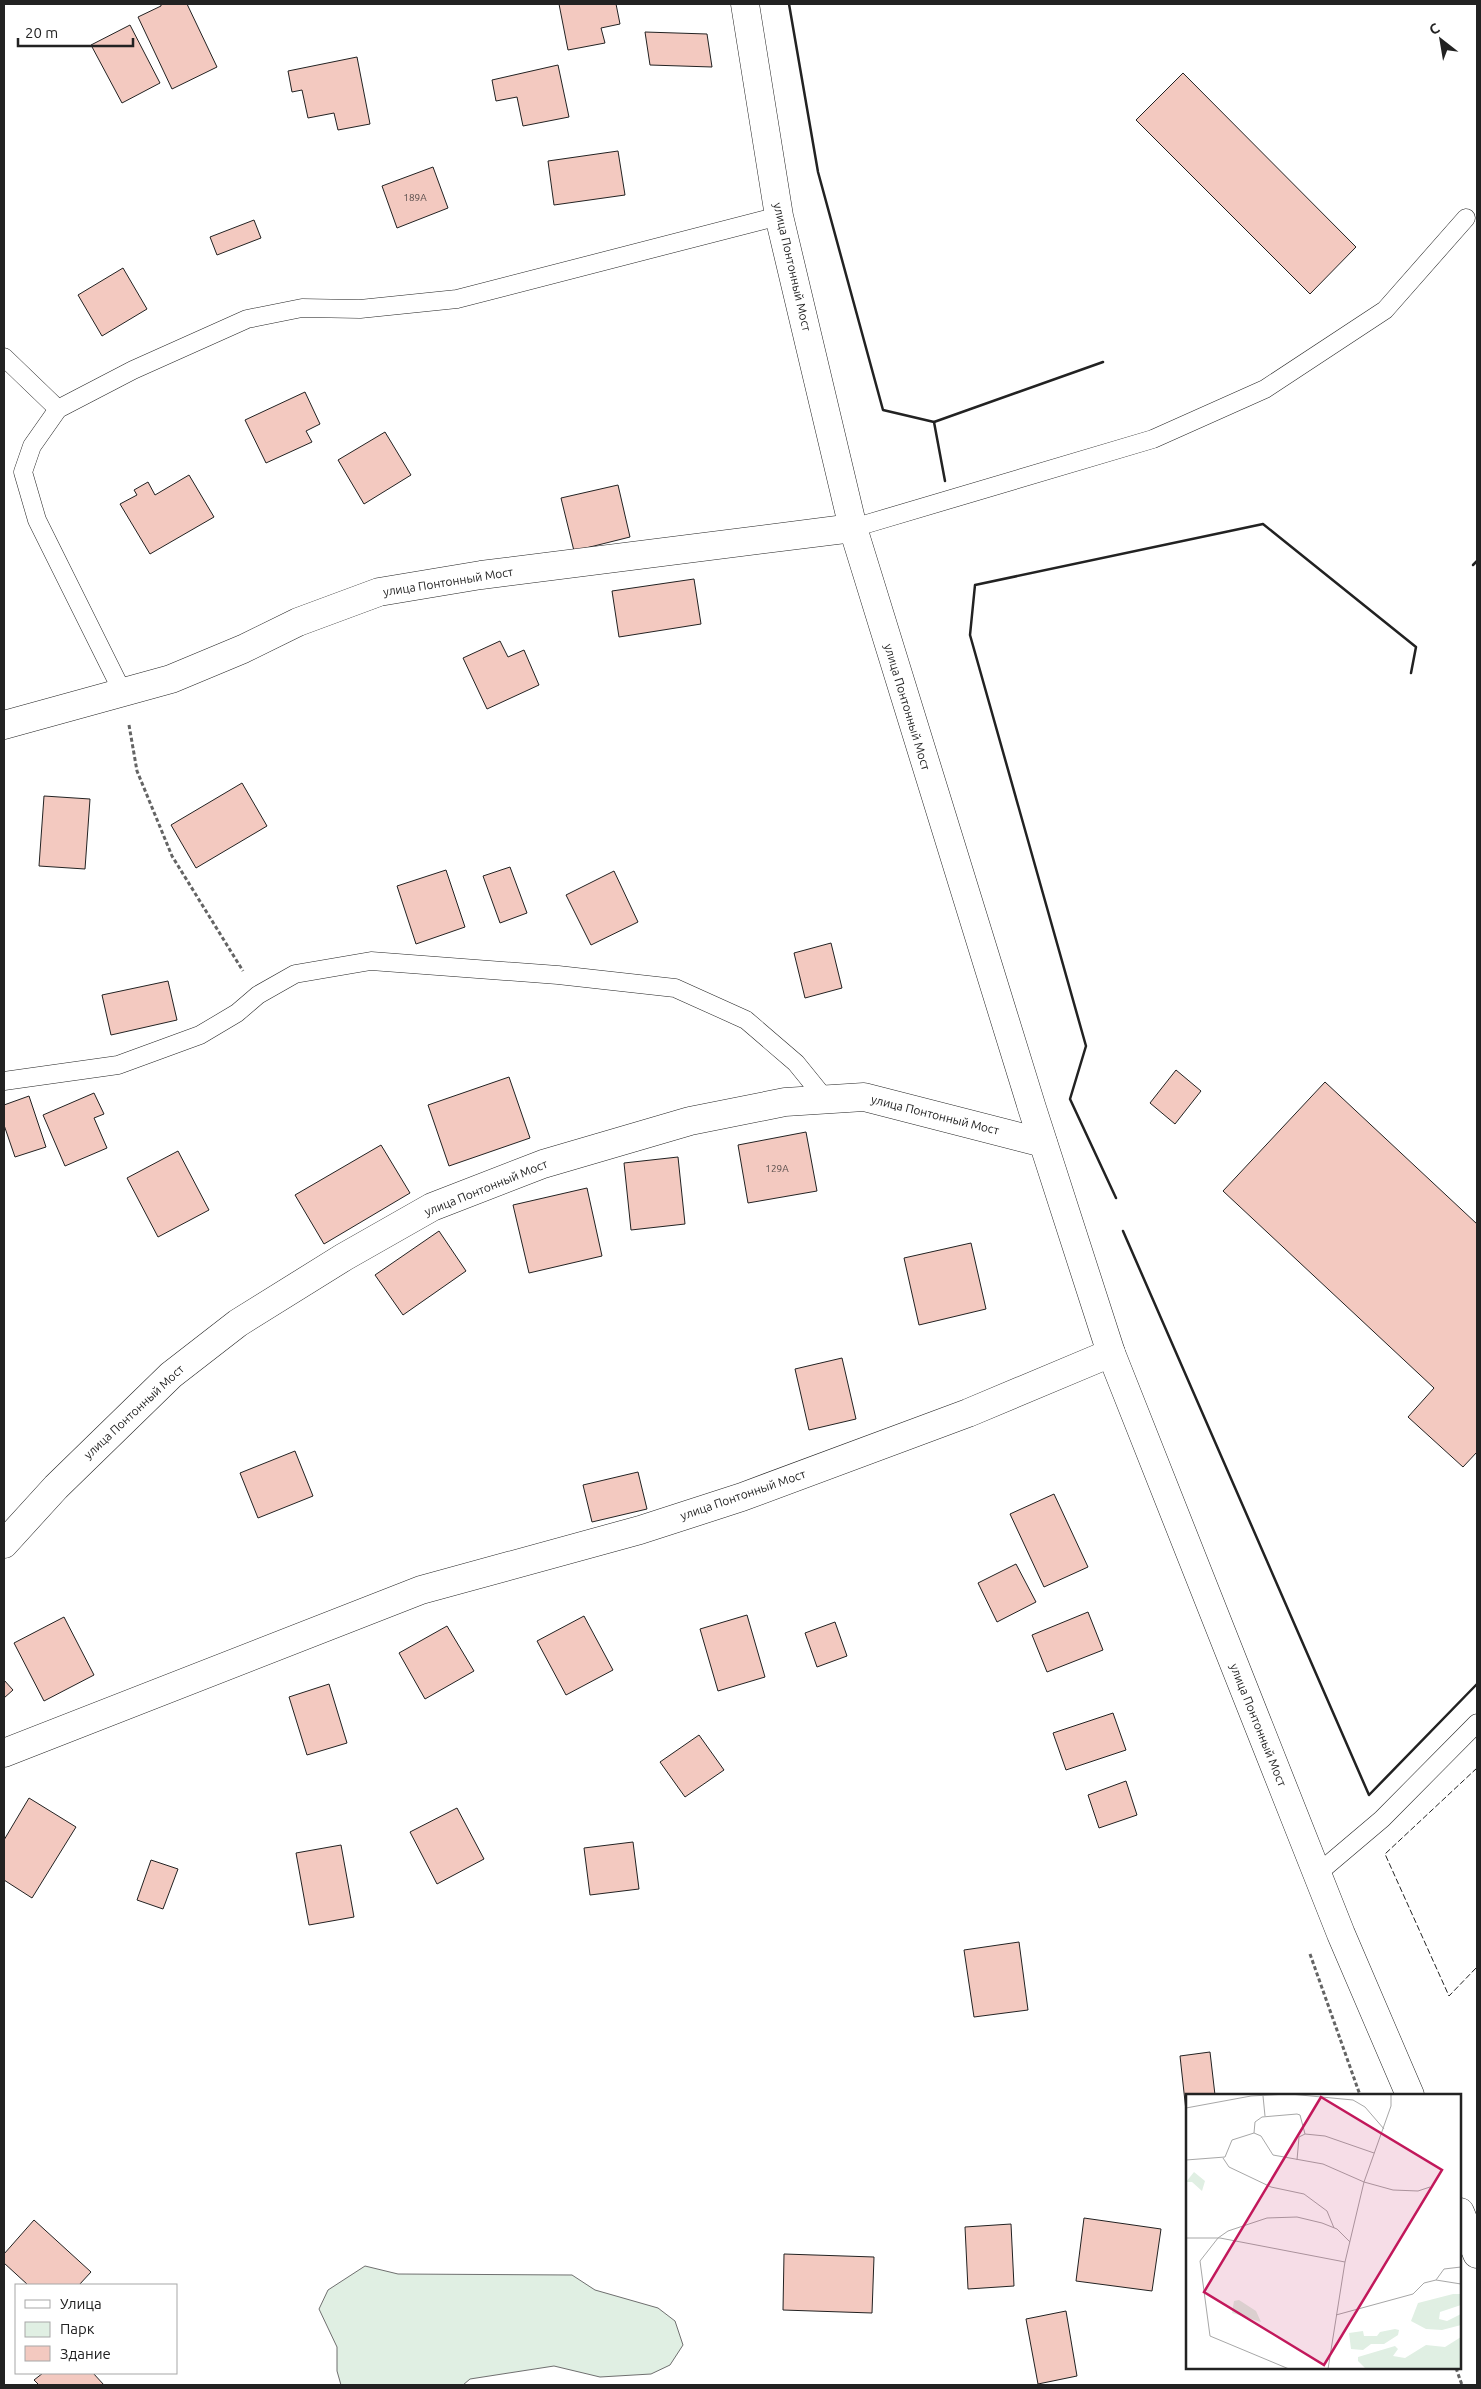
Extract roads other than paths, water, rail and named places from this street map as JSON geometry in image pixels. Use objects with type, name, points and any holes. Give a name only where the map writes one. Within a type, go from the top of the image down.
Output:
[{"type":"street","name":"улица Понтонный Мост","points":[[745,4],[779,216],[853,528],[962,887],[1043,1143],[1111,1353],[1317,1874],[1410,2094]]},
{"type":"street","name":"улица Понтонный Мост","points":[[4,725],[171,679],[243,649],[298,622],[379,592],[482,575],[853,528]]},
{"type":"street","name":"улица Понтонный Мост","points":[[4,1544],[56,1487],[171,1375],[238,1323],[344,1257],[432,1207],[543,1164],[690,1121],[785,1102],[864,1097],[1043,1143]]},
{"type":"street","name":"улица Понтонный Мост","points":[[4,1753],[421,1590],[640,1530],[742,1497],[968,1413],[1111,1353]]},
{"type":"street","points":[[1461,2214],[1477,2254]]},
{"type":"lane","points":[[123,693],[37,520],[23,472],[32,446],[58,408],[133,370],[247,319],[302,308],[360,309],[457,299],[779,216]]},
{"type":"lane","points":[[853,528],[1154,439],[1265,389],[1385,310],[1466,218]]},
{"type":"lane","points":[[4,357],[58,408]]},
{"type":"lane","points":[[4,1081],[118,1065],[200,1035],[236,1013],[258,995],[295,974],[371,961],[558,975],[675,988],[746,1020],[796,1063],[826,1100]]},
{"type":"lane","points":[[1317,1874],[1382,1819],[1477,1723]]}]
